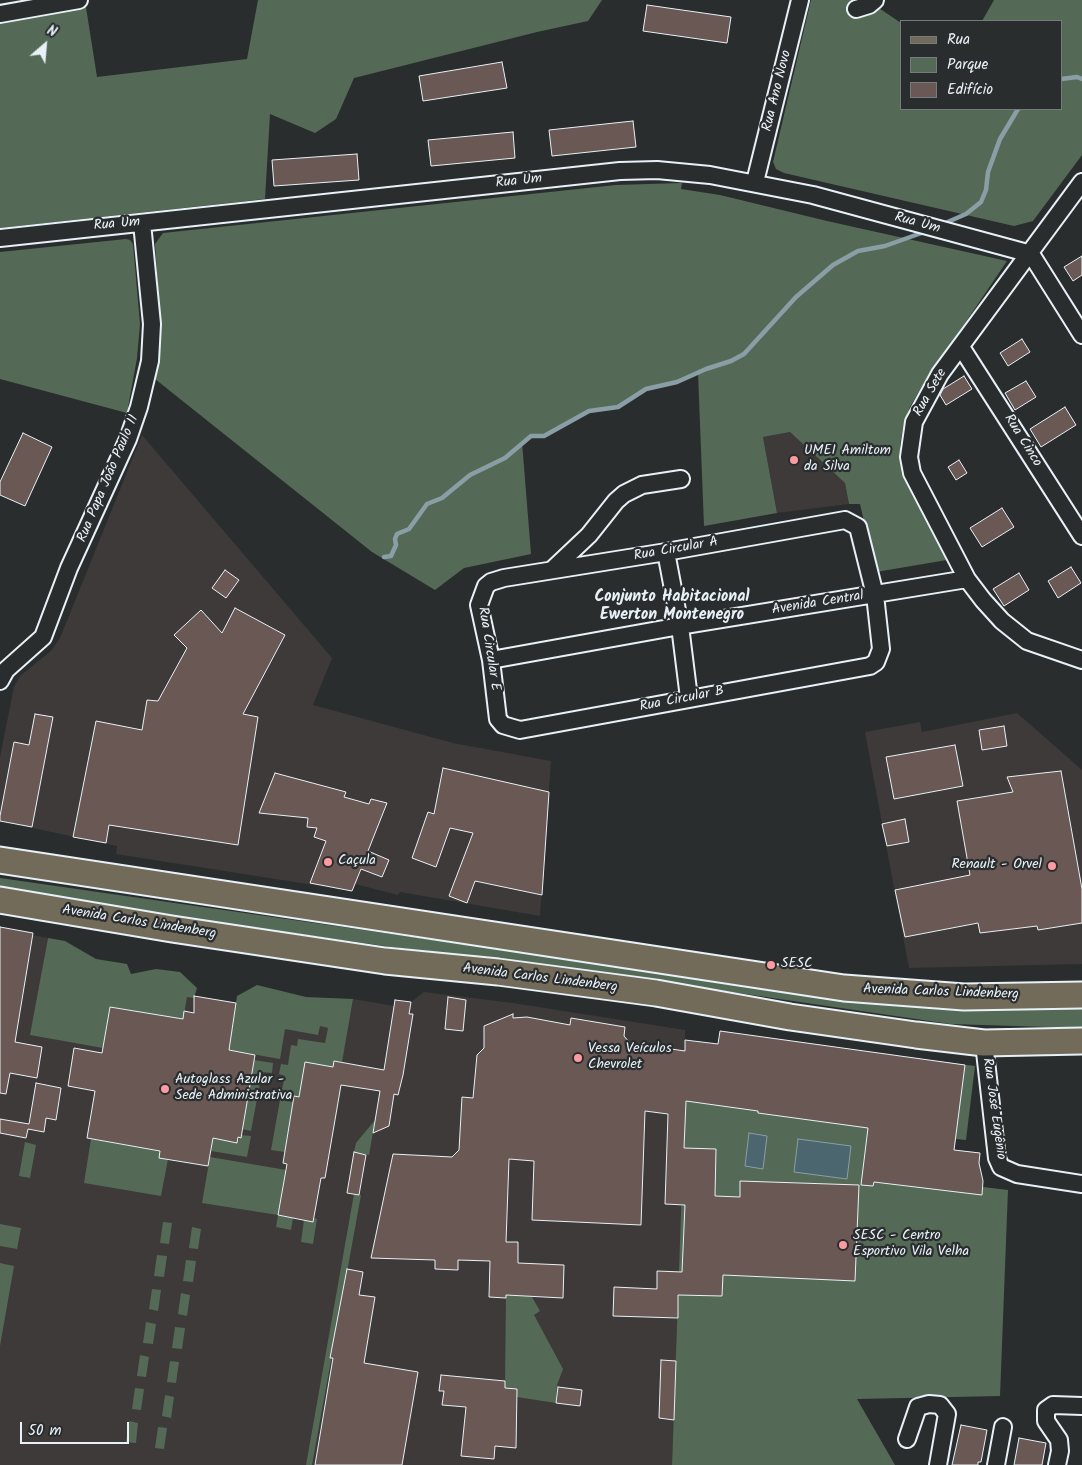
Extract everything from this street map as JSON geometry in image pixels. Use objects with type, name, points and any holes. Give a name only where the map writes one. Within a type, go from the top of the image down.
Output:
[{"type":"main road","name":"Avenida Carlos Lindenberg","points":[[0,860],[844,988],[964,997],[1082,995]]},
{"type":"main road","name":"Avenida Carlos Lindenberg","points":[[0,900],[191,932],[385,961],[498,972],[636,991],[790,1018],[984,1043],[1082,1041]]},
{"type":"street","points":[[0,14],[79,0]]},
{"type":"street","name":"Rua Ano Novo","points":[[755,182],[800,0]]},
{"type":"street","points":[[856,9],[869,5],[875,0]]},
{"type":"street","name":"Rua Um","points":[[0,238],[620,171],[673,172],[729,177],[755,182],[813,195],[1031,254]]},
{"type":"street","name":"Rua Sete","points":[[1082,182],[924,400],[914,422],[909,456],[912,473],[967,580],[1002,621],[1026,641],[1082,660]]},
{"type":"street","name":"Rua Papa João Paulo II","points":[[0,681],[6,670],[43,637],[69,568],[128,439],[139,407],[150,361],[152,324],[142,223]]},
{"type":"street","points":[[1031,254],[1082,335]]},
{"type":"street","name":"Rua Cinco","points":[[961,347],[1082,536]]},
{"type":"street","points":[[553,569],[588,535],[624,494],[642,485],[681,479]]},
{"type":"street","name":"Rua Circular A","points":[[491,582],[553,569],[666,552],[845,520],[858,527],[875,595]]},
{"type":"street","points":[[666,552],[680,626],[689,698]]},
{"type":"street","name":"Avenida Central","points":[[491,660],[680,626],[967,580]]},
{"type":"street","name":"Rua Circular E","points":[[491,582],[486,586],[479,605],[491,660],[498,719]]},
{"type":"street","name":"Rua Circular B","points":[[498,719],[503,725],[520,730],[870,666],[876,662],[881,649],[875,595]]},
{"type":"street","name":"Rua José Eugênio","points":[[984,1043],[998,1158],[1001,1167],[1017,1174],[1082,1184]]},
{"type":"street","points":[[907,1439],[918,1408],[929,1404],[940,1405],[947,1414],[938,1465]]},
{"type":"street","points":[[1057,1465],[1060,1452],[1059,1440],[1046,1421],[1046,1410],[1053,1405],[1082,1405]]},
{"type":"street","points":[[996,1465],[1003,1427]]},
{"type":"shaded area","name":"UMEI Amiltom da Silva","points":[[790,432],[845,483],[849,504],[777,513],[763,437]]},
{"type":"shaded area","points":[[142,435],[332,658],[313,705],[453,743],[551,761],[540,916],[400,892],[398,895],[355,884],[352,891],[116,854],[117,846],[0,821],[0,757],[14,687],[20,676],[51,651],[60,638]]},
{"type":"shaded area","points":[[1017,713],[1082,770],[1082,964],[909,968],[865,732],[920,722],[922,732]]},
{"type":"shaded area","points":[[0,929],[48,938],[42,972],[348,1024],[353,999],[394,1006],[395,1000],[411,1002],[424,992],[513,1003],[685,1030],[685,1117],[672,1465],[0,1465]]},
{"type":"green space","points":[[258,0],[602,0],[588,21],[354,78],[336,119],[315,133],[270,114],[265,199],[0,228],[0,18],[85,1],[97,77],[247,59]]},
{"type":"green space","points":[[811,0],[867,0],[900,22],[900,110],[1062,110],[1062,20],[983,20],[994,0],[1082,0],[1082,155],[1033,221],[1014,226],[784,173],[776,169],[773,162]]},
{"type":"green space","points":[[682,183],[681,189],[720,195],[1007,261],[921,388],[910,407],[903,427],[900,445],[901,466],[947,560],[876,572],[860,504],[849,504],[845,483],[790,432],[763,437],[777,513],[704,526],[698,373],[677,382],[646,389],[618,407],[589,411],[544,436],[531,436],[522,442],[531,554],[464,568],[435,590],[372,552],[155,379],[160,319],[155,244],[163,233],[616,185]]},
{"type":"green space","points":[[130,240],[133,244],[140,324],[137,358],[127,413],[0,379],[0,252]]},
{"type":"green space","points":[[0,878],[797,992],[1082,1002],[1082,1028],[950,1024],[595,972],[399,948],[0,892]]},
{"type":"green space","points":[[48,938],[65,941],[96,959],[127,964],[131,974],[156,969],[180,972],[197,988],[194,998],[187,997],[183,1019],[110,1007],[103,1048],[30,1035]]},
{"type":"green space","points":[[257,985],[306,997],[353,999],[342,1062],[335,1061],[333,1067],[305,1063],[299,1097],[281,1093],[285,1076],[279,1074],[281,1064],[288,1065],[291,1045],[297,1046],[298,1039],[325,1043],[328,1028],[320,1026],[318,1035],[285,1029],[280,1059],[229,1050],[237,996]]},
{"type":"green space","name":"SESC - Centro Esportivo Vila Velha","points":[[767,1039],[975,1066],[966,1140],[956,1139],[954,1150],[980,1153],[978,1170],[981,1171],[983,1187],[1008,1190],[1000,1396],[857,1399],[895,1465],[672,1465],[685,1101],[758,1110]]},
{"type":"green space","points":[[254,1060],[273,1063],[272,1073],[262,1072],[251,1131],[242,1129]]},
{"type":"green space","points":[[280,1100],[293,1102],[285,1152],[271,1150]]},
{"type":"green space","points":[[375,1120],[369,1155],[354,1152],[356,1143]]},
{"type":"green space","points":[[241,1135],[251,1136],[247,1157],[211,1151],[213,1138],[237,1143]]},
{"type":"green space","points":[[91,1139],[160,1151],[168,1159],[161,1196],[84,1183]]},
{"type":"green space","points":[[25,1142],[36,1145],[30,1178],[19,1176]]},
{"type":"green space","points":[[210,1157],[286,1170],[278,1215],[202,1203]]},
{"type":"green space","points":[[354,1194],[361,1195],[312,1465],[306,1465]]},
{"type":"green space","points":[[278,1215],[293,1218],[291,1230],[276,1227]]},
{"type":"green space","points":[[314,1218],[317,1219],[313,1244],[301,1242],[304,1220],[313,1222]]},
{"type":"green space","points":[[163,1222],[172,1223],[169,1244],[160,1243]]},
{"type":"green space","points":[[0,1224],[21,1228],[17,1249],[0,1246]]},
{"type":"green space","points":[[192,1227],[201,1229],[198,1249],[189,1248]]},
{"type":"green space","points":[[157,1255],[167,1256],[164,1277],[154,1276]]},
{"type":"green space","points":[[186,1260],[196,1261],[193,1282],[183,1281]]},
{"type":"green space","points":[[0,1263],[14,1266],[0,1346]]},
{"type":"green space","points":[[152,1289],[161,1290],[158,1311],[149,1309]]},
{"type":"green space","points":[[506,1291],[527,1292],[527,1296],[532,1297],[540,1311],[534,1315],[563,1369],[557,1385],[556,1403],[517,1397],[505,1388]]},
{"type":"green space","points":[[181,1293],[190,1295],[187,1316],[178,1314]]},
{"type":"green space","points":[[146,1322],[156,1324],[153,1344],[143,1343]]},
{"type":"green space","points":[[175,1327],[185,1328],[182,1349],[172,1348]]},
{"type":"green space","points":[[140,1355],[149,1357],[146,1377],[137,1376]]},
{"type":"green space","points":[[170,1361],[179,1362],[176,1383],[167,1382]]},
{"type":"green space","points":[[135,1388],[144,1389],[141,1410],[132,1409]]},
{"type":"green space","points":[[165,1395],[174,1397],[171,1418],[162,1416]]},
{"type":"green space","points":[[129,1421],[138,1423],[136,1443],[126,1442]]},
{"type":"green space","points":[[158,1427],[167,1428],[164,1449],[155,1448]]},
{"type":"water","points":[[749,1133],[767,1136],[763,1169],[745,1166]]},
{"type":"water","points":[[798,1139],[851,1146],[847,1179],[794,1172]]},
{"type":"building","points":[[647,5],[731,17],[727,43],[643,31]]},
{"type":"building","points":[[502,62],[507,88],[423,101],[419,76]]},
{"type":"building","points":[[633,121],[636,147],[552,156],[549,130]]},
{"type":"building","points":[[513,132],[515,158],[431,166],[428,140]]},
{"type":"building","points":[[357,154],[359,180],[274,186],[272,160]]},
{"type":"building","points":[[1082,256],[1082,275],[1073,281],[1064,267]]},
{"type":"building","points":[[1022,339],[1030,352],[1008,366],[1000,353]]},
{"type":"building","points":[[964,376],[972,389],[946,405],[940,395],[943,389]]},
{"type":"building","points":[[1026,381],[1036,397],[1015,410],[1005,393]]},
{"type":"building","points":[[1065,407],[1076,425],[1041,447],[1030,429]]},
{"type":"building","points":[[23,433],[52,447],[25,506],[0,495],[0,482]]},
{"type":"building","points":[[959,460],[967,473],[956,480],[948,467]]},
{"type":"building","points":[[1002,508],[1014,527],[982,547],[970,528]]},
{"type":"building","points":[[1071,567],[1081,583],[1058,598],[1048,581]]},
{"type":"building","points":[[225,570],[239,580],[226,598],[212,588]]},
{"type":"building","points":[[1019,573],[1029,590],[1004,606],[993,589]]},
{"type":"building","points":[[235,608],[285,635],[243,714],[258,717],[238,845],[109,825],[106,843],[73,837],[96,721],[142,730],[147,700],[158,701],[187,648],[174,635],[201,610],[222,633]]},
{"type":"building","points":[[35,714],[53,717],[32,827],[0,821],[0,816],[14,742],[29,745]]},
{"type":"building","points":[[1004,726],[1007,746],[982,750],[979,730]]},
{"type":"building","points":[[955,745],[963,786],[894,799],[886,757]]},
{"type":"building","points":[[443,768],[549,792],[542,895],[475,881],[467,903],[449,896],[473,833],[450,828],[436,867],[412,858],[428,812],[434,814]]},
{"type":"building","points":[[1061,771],[1082,889],[1082,923],[1038,930],[1037,926],[980,933],[978,923],[905,937],[895,890],[970,875],[957,801],[1013,792],[1007,777]]},
{"type":"building","points":[[275,773],[346,792],[344,797],[369,804],[371,799],[387,803],[368,851],[389,860],[382,877],[361,869],[352,891],[310,883],[326,841],[314,837],[317,828],[307,827],[308,818],[259,813]]},
{"type":"building","points":[[905,819],[909,842],[887,846],[882,824]]},
{"type":"building","points":[[0,927],[33,933],[15,1042],[42,1047],[37,1078],[10,1073],[6,1094],[0,1093]]},
{"type":"building","name":"Autoglass Azular - Sede Administrativa","points":[[194,996],[236,1003],[229,1050],[255,1055],[241,1138],[238,1137],[237,1143],[213,1138],[208,1166],[159,1158],[160,1151],[87,1138],[95,1091],[68,1086],[74,1048],[102,1053],[110,1007],[183,1019],[184,1011],[194,1013]]},
{"type":"building","points":[[448,997],[466,1000],[463,1031],[445,1029]]},
{"type":"building","points":[[395,1000],[411,1002],[409,1014],[413,1014],[403,1075],[398,1095],[394,1094],[389,1126],[373,1133],[380,1091],[341,1085],[325,1178],[321,1178],[313,1222],[278,1215],[287,1164],[283,1163],[294,1096],[299,1097],[305,1062],[333,1067],[334,1061],[384,1070]]},
{"type":"building","points":[[513,1014],[513,1018],[527,1017],[570,1025],[571,1018],[625,1027],[624,1036],[630,1043],[685,1051],[685,1040],[718,1044],[720,1031],[965,1065],[954,1150],[980,1153],[979,1163],[983,1181],[982,1195],[874,1182],[873,1186],[861,1185],[868,1128],[686,1101],[684,1148],[716,1149],[715,1196],[740,1197],[740,1181],[859,1185],[855,1281],[723,1275],[722,1296],[678,1295],[678,1318],[613,1316],[614,1287],[657,1289],[657,1271],[682,1272],[685,1205],[665,1204],[668,1114],[645,1111],[641,1225],[532,1220],[534,1161],[509,1159],[506,1242],[518,1242],[518,1263],[564,1265],[563,1298],[506,1295],[506,1298],[489,1297],[490,1261],[458,1260],[458,1270],[435,1269],[435,1260],[371,1258],[393,1154],[452,1157],[459,1150],[462,1097],[473,1098],[477,1055],[484,1048],[484,1026]]},
{"type":"building","points":[[36,1083],[61,1088],[56,1120],[46,1118],[44,1132],[28,1129],[26,1138],[0,1133],[0,1119],[29,1124]]},
{"type":"building","points":[[354,1152],[366,1155],[359,1195],[347,1193]]},
{"type":"building","points":[[347,1269],[363,1272],[359,1295],[375,1297],[364,1363],[418,1372],[402,1465],[315,1465],[333,1358],[330,1358]]},
{"type":"building","points":[[661,1360],[676,1361],[674,1420],[659,1418]]},
{"type":"building","points":[[441,1375],[505,1381],[505,1388],[517,1389],[516,1448],[495,1446],[494,1459],[461,1456],[466,1407],[442,1405],[444,1391],[439,1391]]},
{"type":"building","points":[[558,1387],[582,1390],[580,1406],[556,1403]]},
{"type":"building","points":[[961,1425],[987,1430],[981,1462],[978,1462],[978,1465],[952,1465]]},
{"type":"building","points":[[1019,1438],[1046,1443],[1042,1465],[1014,1465]]},
{"type":"waterway","points":[[1062,79],[1077,77],[1082,79]]},
{"type":"waterway","points":[[943,224],[966,214],[981,202],[986,190],[988,172],[1000,139],[1017,110]]},
{"type":"waterway","points":[[384,557],[391,556],[396,545],[395,539],[397,534],[409,529],[427,504],[442,498],[470,475],[505,458],[531,436],[544,436],[589,411],[618,407],[646,389],[677,382],[706,369],[731,361],[744,354],[796,297],[833,265],[858,251],[885,246],[927,231]]},
{"type":"place","name":"UMEI Amiltom da Silva","points":[[794,460]]},
{"type":"place","name":"Caçula","points":[[328,862]]},
{"type":"place","name":"Renault - Orvel","points":[[1052,866]]},
{"type":"place","name":"SESC","points":[[771,965]]},
{"type":"place","name":"Vessa Veículos Chevrolet","points":[[578,1058]]},
{"type":"place","name":"Autoglass Azular - Sede Administrativa","points":[[165,1089]]},
{"type":"place","name":"SESC - Centro Esportivo Vila Velha","points":[[843,1245]]},
{"type":"district","name":"Conjunto Habitacional Ewerton Montenegro","points":[[672,607]]}]
